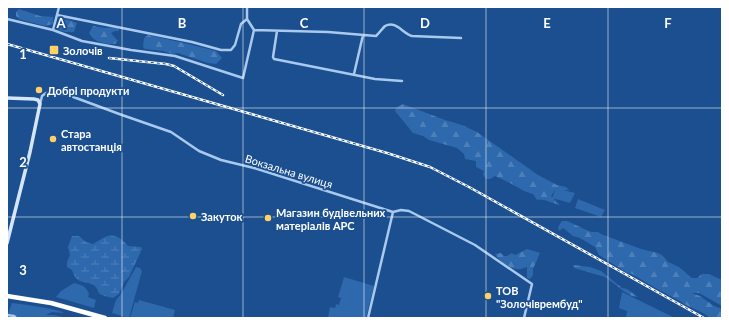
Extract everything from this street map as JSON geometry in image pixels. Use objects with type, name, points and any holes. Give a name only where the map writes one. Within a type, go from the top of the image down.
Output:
[{"type":"highway","points":[[7,296],[51,303],[105,318]]},
{"type":"street","points":[[53,30],[59,7]]},
{"type":"street","points":[[7,18],[94,43],[175,56],[243,78],[254,30],[248,19],[247,7]]},
{"type":"street","points":[[57,15],[192,42],[221,50],[231,50],[235,45],[241,24],[248,19]]},
{"type":"street","points":[[254,30],[376,36],[383,28],[393,24],[406,34],[412,36],[461,38]]},
{"type":"street","points":[[277,31],[272,57],[274,60],[375,79],[402,81]]},
{"type":"street","points":[[354,74],[363,35]]},
{"type":"street","name":"Вокзальна вулиця","points":[[40,104],[42,96],[46,93],[68,95],[171,132],[199,151],[221,160],[254,168],[393,212],[402,210],[409,211],[468,241],[532,284],[524,318]]},
{"type":"street","points":[[7,98],[34,99],[38,100],[40,104],[30,152],[7,243]]},
{"type":"street","points":[[368,318],[393,212]]},
{"type":"street","points":[[7,315],[14,316],[16,318]]},
{"type":"green space","points":[[19,9],[40,16],[53,17],[53,24],[45,26],[19,19],[16,16],[16,12]]},
{"type":"green space","points":[[60,19],[77,23],[74,32],[65,32],[57,29],[55,25]]},
{"type":"green space","points":[[93,26],[105,28],[118,27],[119,31],[111,33],[118,41],[115,44],[97,41],[89,33]]},
{"type":"green space","points":[[148,35],[216,51],[222,58],[216,64],[208,63],[178,53],[172,54],[163,51],[145,49],[143,47],[144,38]]},
{"type":"green space","points":[[403,104],[462,125],[477,132],[538,175],[557,185],[566,187],[569,190],[555,190],[551,196],[560,205],[543,200],[537,200],[533,194],[495,176],[490,179],[486,179],[483,175],[484,171],[476,167],[476,161],[465,159],[464,154],[457,148],[429,140],[423,136],[413,133],[395,111],[396,108]]},
{"type":"green space","points":[[556,188],[575,193],[570,203],[552,198]]},
{"type":"green space","points":[[578,199],[605,210],[601,217],[575,208]]},
{"type":"green space","points":[[562,221],[567,221],[591,232],[598,232],[641,249],[658,253],[668,262],[679,267],[692,278],[697,278],[702,274],[709,274],[722,280],[722,306],[699,293],[692,293],[720,308],[722,310],[722,318],[710,318],[632,274],[627,273],[599,255],[595,247],[580,238],[573,236],[563,228],[559,231],[558,227]]},
{"type":"green space","points":[[72,236],[79,236],[86,242],[93,244],[102,238],[114,236],[122,240],[128,246],[141,247],[142,249],[129,277],[124,282],[119,294],[113,298],[101,295],[95,286],[76,278],[72,270],[67,267],[67,262],[70,255],[68,247]]},
{"type":"green space","points":[[527,249],[540,253],[533,269],[533,275],[530,279],[527,278],[527,267],[519,269],[508,266],[495,254],[501,253],[504,256],[507,256],[512,253],[515,255]]},
{"type":"green space","points":[[573,265],[590,267],[601,271],[622,288],[627,289],[638,297],[632,296],[625,292],[605,277],[574,268]]},
{"type":"green space","points":[[136,267],[140,268],[142,271],[129,318],[112,313],[116,300]]},
{"type":"green space","points":[[344,277],[374,286],[366,318],[328,318],[330,307],[335,308],[336,304],[339,305],[341,298],[338,297]]},
{"type":"green space","points":[[74,283],[85,288],[89,294],[88,297],[96,300],[94,308],[56,297],[61,291]]},
{"type":"green space","points":[[622,292],[675,318],[626,318],[627,311],[619,308]]},
{"type":"green space","points":[[139,300],[175,310],[173,318],[130,318],[135,302],[138,303]]},
{"type":"green space","points":[[12,303],[44,307],[63,312],[52,312],[46,315],[67,318],[17,318],[8,314]]},
{"type":"railway","points":[[7,44],[387,153],[430,167],[469,187],[704,318]]},
{"type":"railway","points":[[109,58],[174,66],[223,95]]},
{"type":"place","name":"Золочів","points":[[54,50]]},
{"type":"place","name":"Добрі продукти","points":[[39,90]]},
{"type":"place","name":"Стара автостанція","points":[[53,139]]},
{"type":"place","name":"Закуток","points":[[193,216]]},
{"type":"place","name":"Магазин будівельних матеріалів APC","points":[[268,218]]},
{"type":"place","name":"ТОВ \"Золочіврембуд\"","points":[[488,296]]}]
